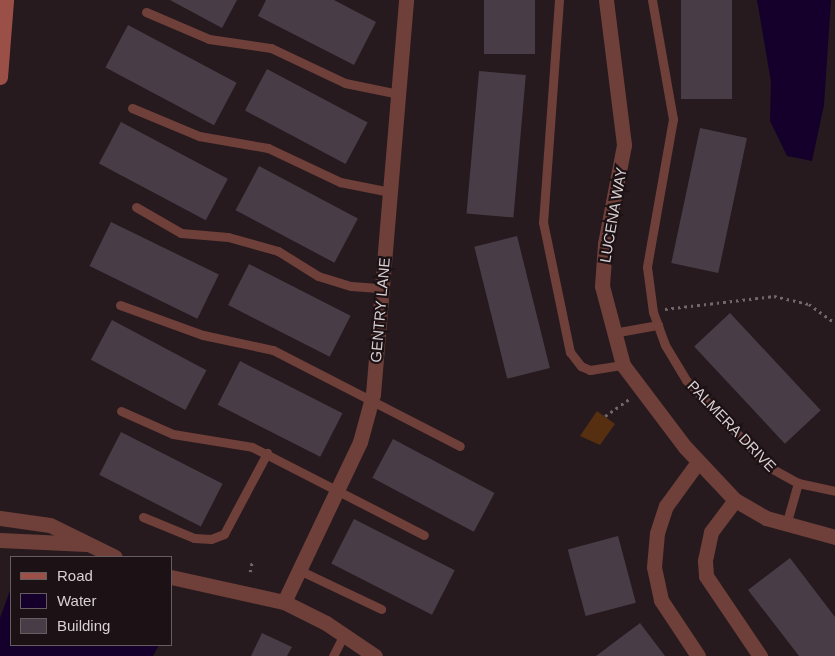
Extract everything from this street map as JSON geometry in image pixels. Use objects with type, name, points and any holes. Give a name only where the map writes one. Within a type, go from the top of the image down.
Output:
[{"type":"main road","points":[[0,77],[6,0]]},
{"type":"street","name":"GENTRY LANE","points":[[284,602],[360,442],[371,401],[406,0]]},
{"type":"street","name":"LUCENA WAY","points":[[606,0],[624,129],[622,168],[603,267],[604,303],[623,365],[698,462]]},
{"type":"street","points":[[698,656],[661,600],[654,567],[657,533],[666,506],[698,462],[735,500],[751,511],[786,525],[835,537]]},
{"type":"street","points":[[735,500],[711,532],[704,561],[706,576],[760,656]]},
{"type":"street","points":[[0,518],[50,525],[113,556]]},
{"type":"street","points":[[0,540],[87,544]]},
{"type":"street","points":[[172,577],[284,602],[344,634],[375,656]]},
{"type":"lane","points":[[559,0],[543,222],[570,352],[580,366],[590,370],[623,365]]},
{"type":"lane","name":"PALMERA DRIVE","points":[[652,0],[672,119],[647,267],[658,325],[686,380],[769,467],[798,483],[835,492]]},
{"type":"lane","points":[[146,12],[209,39],[271,48],[345,83],[398,94]]},
{"type":"lane","points":[[132,108],[199,136],[268,148],[340,182],[390,192]]},
{"type":"lane","points":[[136,207],[181,233],[228,237],[278,250],[318,276],[351,286],[382,288]]},
{"type":"lane","points":[[120,305],[203,335],[273,350],[460,446]]},
{"type":"lane","points":[[612,333],[658,325]]},
{"type":"lane","points":[[121,411],[173,434],[217,438],[267,454],[337,488],[424,535]]},
{"type":"lane","points":[[143,517],[194,538],[211,539],[224,534],[267,454]]},
{"type":"lane","points":[[786,525],[798,483]]},
{"type":"lane","points":[[299,570],[381,609]]},
{"type":"lane","points":[[333,656],[344,634]]},
{"type":"path","points":[[661,310],[774,296],[809,304],[835,323]]},
{"type":"path","points":[[604,416],[632,397]]},
{"type":"path","points":[[250,572],[252,562]]},
{"type":"shaded area","points":[[597,411],[615,424],[600,445],[580,436]]},
{"type":"water","points":[[757,0],[831,0],[824,105],[812,161],[787,156],[770,121],[771,82]]},
{"type":"water","points":[[10,591],[10,646],[158,646],[153,656],[0,656],[0,618]]},
{"type":"building","points":[[170,0],[237,0],[222,28]]},
{"type":"building","points":[[266,0],[334,0],[376,22],[354,65],[258,16]]},
{"type":"building","points":[[484,0],[535,0],[535,54],[484,54]]},
{"type":"building","points":[[681,0],[732,0],[732,99],[681,99]]},
{"type":"building","points":[[128,25],[237,83],[214,125],[105,67]]},
{"type":"building","points":[[267,69],[368,123],[346,164],[245,110]]},
{"type":"building","points":[[479,71],[526,75],[513,218],[467,213]]},
{"type":"building","points":[[121,122],[228,179],[206,220],[99,163]]},
{"type":"building","points":[[700,128],[747,138],[718,273],[671,263]]},
{"type":"building","points":[[259,166],[358,219],[334,263],[236,210]]},
{"type":"building","points":[[111,222],[219,275],[197,319],[90,266]]},
{"type":"building","points":[[517,236],[550,368],[507,379],[474,247]]},
{"type":"building","points":[[249,264],[351,316],[330,357],[228,305]]},
{"type":"building","points":[[730,313],[821,410],[785,444],[694,346]]},
{"type":"building","points":[[112,320],[206,370],[185,410],[91,360]]},
{"type":"building","points":[[240,361],[342,413],[320,457],[218,405]]},
{"type":"building","points":[[121,432],[223,484],[201,527],[99,475]]},
{"type":"building","points":[[393,439],[495,493],[474,532],[372,478]]},
{"type":"building","points":[[354,519],[455,570],[432,615],[331,564]]},
{"type":"building","points":[[618,536],[636,603],[586,616],[568,549]]},
{"type":"building","points":[[790,558],[835,617],[835,656],[799,656],[748,590]]},
{"type":"building","points":[[640,623],[665,656],[596,656]]},
{"type":"building","points":[[262,633],[292,647],[287,656],[251,656]]}]
